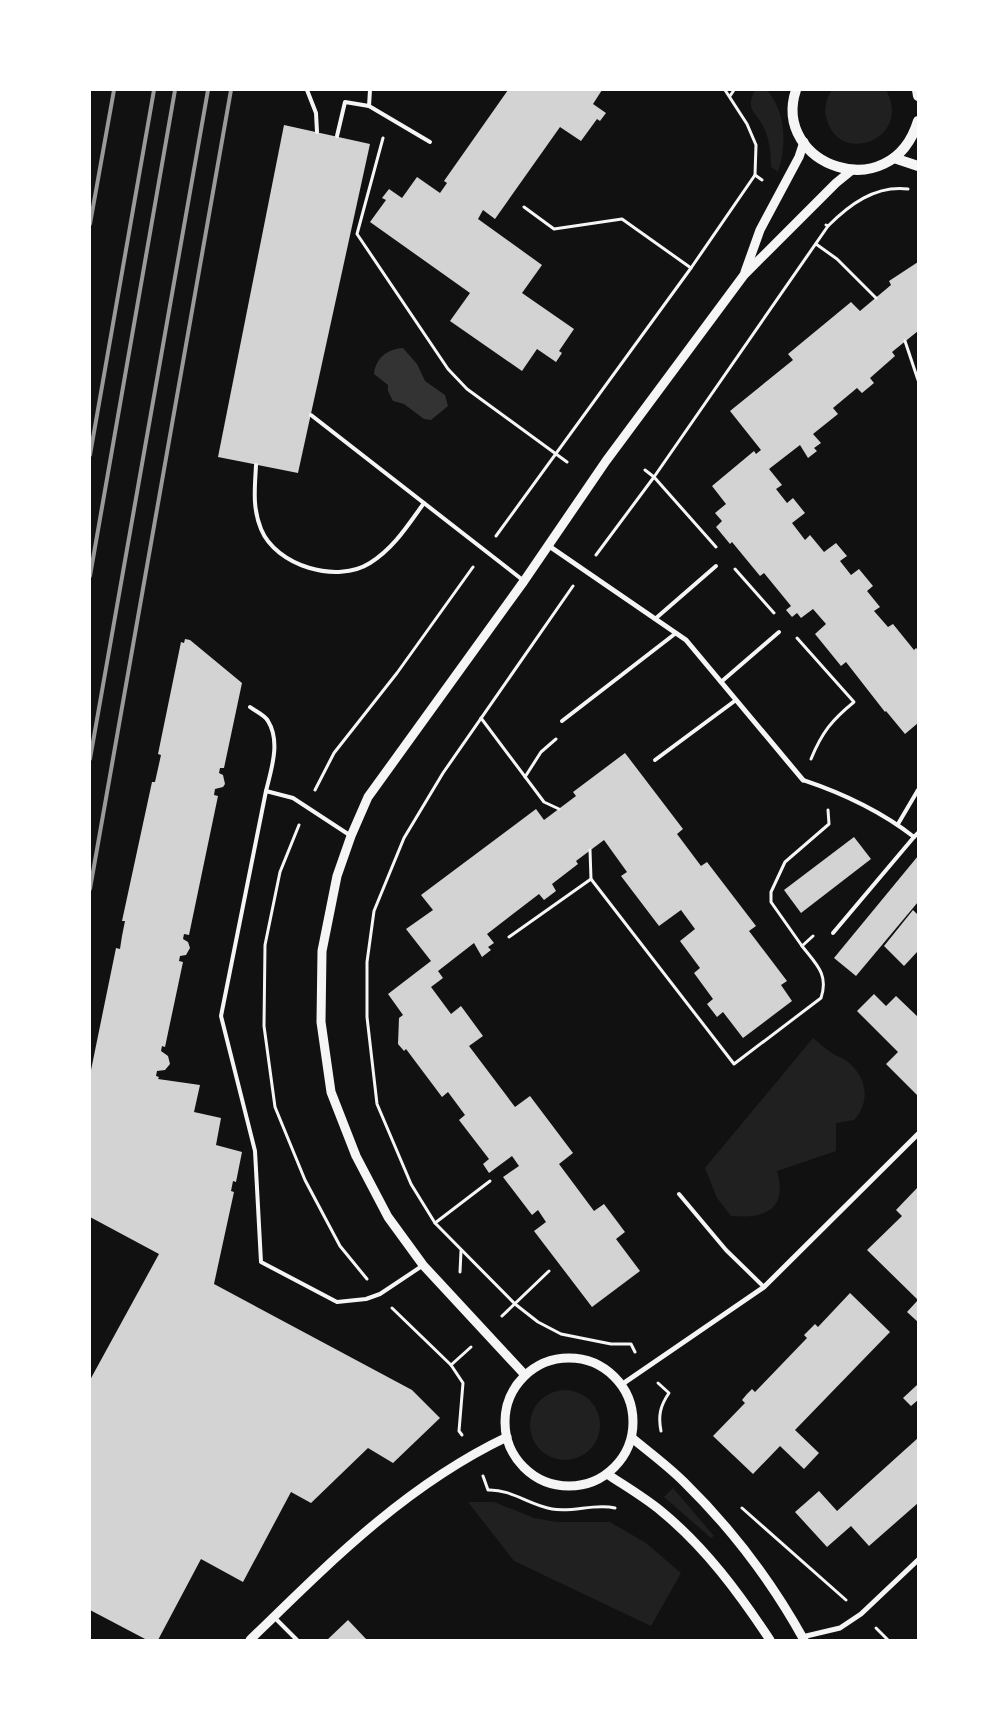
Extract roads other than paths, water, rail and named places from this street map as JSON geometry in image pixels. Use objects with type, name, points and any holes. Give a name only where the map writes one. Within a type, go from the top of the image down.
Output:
[{"type":"main road","points":[[917,90],[918,96]]},
{"type":"main road","points":[[792,93],[796,127],[804,142],[823,161],[841,169],[852,170],[880,166],[894,158],[910,140],[918,121]]},
{"type":"main road","points":[[894,158],[918,166]]},
{"type":"street","points":[[744,274],[760,230],[799,157],[804,142]]},
{"type":"street","points":[[525,1375],[423,1265],[388,1217],[356,1156],[331,1092],[321,1022],[322,951],[337,876],[351,836],[368,797],[549,546],[606,461],[744,274],[836,183],[852,170]]},
{"type":"street","points":[[549,546],[686,640],[803,780]]},
{"type":"street","points":[[621,1385],[764,1287],[918,1134]]},
{"type":"street","points":[[575,1358],[598,1364],[621,1385],[630,1401],[634,1419],[632,1438],[622,1458],[607,1474],[589,1483],[568,1486],[547,1482],[529,1472],[515,1457],[507,1437],[505,1420],[507,1404],[514,1388],[525,1375],[538,1366],[552,1360],[575,1358]]},
{"type":"street","points":[[250,1640],[393,1508],[418,1488],[474,1453],[507,1437]]},
{"type":"street","points":[[632,1438],[685,1482],[733,1537],[767,1578],[803,1638],[840,1628],[861,1614],[918,1560]]},
{"type":"street","points":[[607,1474],[662,1512],[705,1553],[743,1598],[770,1640]]},
{"type":"lane","points":[[307,90],[316,113],[317,132]]},
{"type":"lane","points":[[369,106],[370,90]]},
{"type":"lane","points":[[337,136],[345,102],[369,106],[430,142]]},
{"type":"lane","points":[[311,415],[524,581]]},
{"type":"lane","points":[[256,465],[253,502],[262,531],[281,554],[309,569],[339,572],[368,564],[393,546],[424,503]]},
{"type":"lane","points":[[655,619],[716,566]]},
{"type":"lane","points":[[721,682],[780,632]]},
{"type":"lane","points":[[562,721],[676,633]]},
{"type":"lane","points":[[655,760],[736,700]]},
{"type":"lane","points":[[250,706],[268,720],[274,737],[273,762],[221,1016],[255,1151],[261,1262],[337,1302],[366,1299],[380,1294],[423,1265]]},
{"type":"lane","points":[[803,780],[827,788],[898,824],[914,837]]},
{"type":"lane","points":[[898,824],[918,790]]},
{"type":"lane","points":[[266,791],[293,798],[351,836]]},
{"type":"lane","points":[[833,933],[918,833]]},
{"type":"lane","points":[[679,1194],[726,1250],[764,1287]]},
{"type":"lane","points":[[274,1617],[297,1640]]},
{"type":"railway","points":[[90,224],[114,90]]},
{"type":"railway","points":[[90,455],[154,90]]},
{"type":"railway","points":[[90,576],[175,90]]},
{"type":"railway","points":[[90,759],[208,90]]},
{"type":"railway","points":[[90,889],[231,90]]}]
